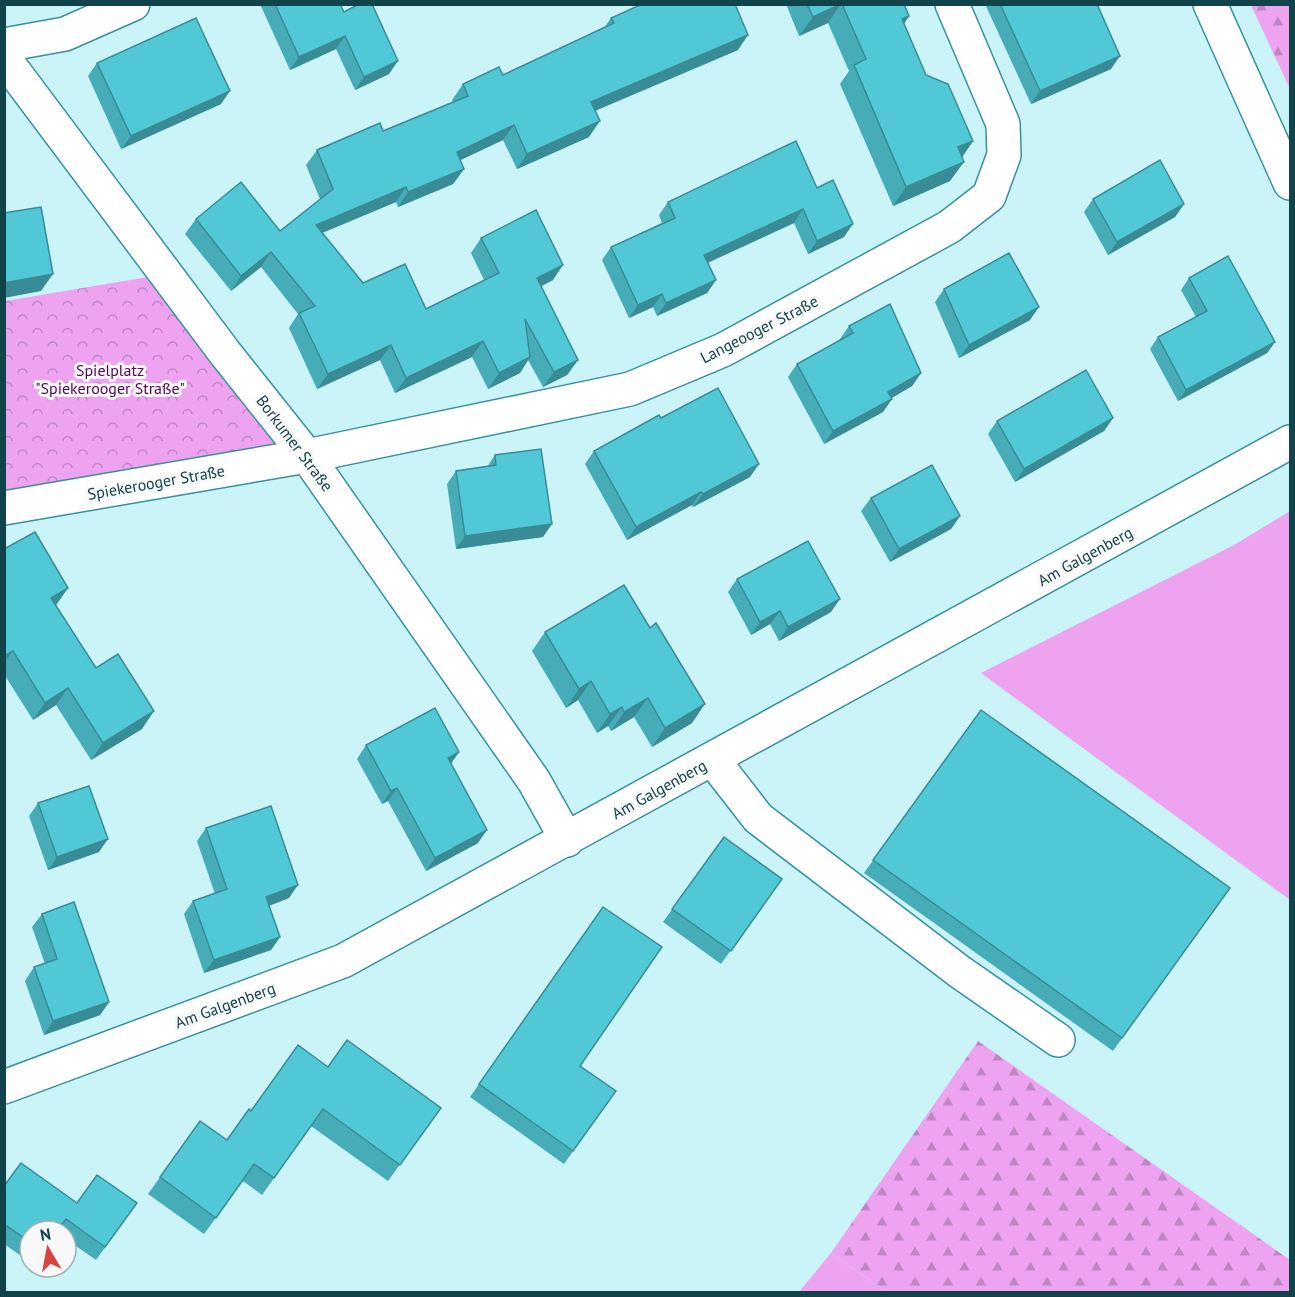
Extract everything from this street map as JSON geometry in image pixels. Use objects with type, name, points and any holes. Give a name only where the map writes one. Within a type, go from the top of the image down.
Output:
[{"type":"street","points":[[4,45],[65,34],[133,4]]},
{"type":"street","name":"Langeooger Straße","points":[[307,456],[630,388],[723,350],[950,227],[989,196],[1004,155],[1003,124],[952,4]]},
{"type":"street","points":[[1210,4],[1290,183]]},
{"type":"street","name":"Borkumer Straße","points":[[4,58],[225,353],[307,456],[534,781],[567,840]]},
{"type":"street","name":"Am Galgenberg","points":[[4,1087],[343,962],[1290,442]]},
{"type":"street","name":"Spiekerooger Straße","points":[[4,508],[307,456]]},
{"type":"street","points":[[713,760],[758,818],[960,972],[1058,1040]]},
{"type":"green space","points":[[1251,5],[1290,5],[1290,89]]},
{"type":"green space","name":"Spielplatz \"Spiekerooger Straße\"","points":[[154,276],[283,445],[5,493],[5,301]]},
{"type":"green space","points":[[1290,511],[1290,900],[981,673],[1234,545]]},
{"type":"green space","points":[[978,1041],[1290,1260],[1290,1292],[887,1292],[831,1253]]},
{"type":"green space","points":[[831,1253],[887,1292],[799,1292]]},
{"type":"building","points":[[275,4],[340,4],[344,12],[359,4],[372,4],[398,61],[364,77],[345,36],[299,57]]},
{"type":"building","points":[[642,4],[735,4],[748,35],[591,102],[600,121],[527,154],[514,125],[457,152],[464,169],[408,192],[406,187],[316,225],[363,283],[405,264],[426,309],[499,273],[481,238],[536,210],[563,265],[537,278],[578,360],[554,372],[525,319],[530,357],[499,373],[483,341],[406,378],[391,345],[328,374],[299,313],[315,306],[271,252],[241,276],[196,219],[241,182],[280,231],[333,189],[317,150],[380,123],[383,131],[468,96],[463,84],[499,67],[503,75],[614,23],[611,18]]},
{"type":"building","points":[[807,4],[841,4],[813,17]]},
{"type":"building","points":[[842,4],[904,4],[909,16],[902,19],[926,75],[948,84],[973,141],[958,147],[964,162],[906,187],[854,65],[866,59]]},
{"type":"building","points":[[1000,4],[1097,4],[1120,56],[1040,91]]},
{"type":"building","points":[[196,18],[230,91],[131,136],[97,63]]},
{"type":"building","points":[[796,141],[817,188],[833,180],[853,224],[817,241],[803,209],[704,255],[716,280],[666,303],[662,294],[638,305],[611,247],[675,218],[668,202]]},
{"type":"building","points":[[1160,160],[1184,204],[1117,242],[1093,199]]},
{"type":"building","points":[[41,207],[53,274],[4,283],[4,213]]},
{"type":"building","points":[[1009,253],[1039,307],[969,345],[944,289]]},
{"type":"building","points":[[1228,256],[1275,342],[1186,390],[1158,337],[1207,311],[1189,278]]},
{"type":"building","points":[[890,304],[921,373],[888,392],[892,399],[833,431],[797,364],[853,333],[849,326]]},
{"type":"building","points":[[1086,370],[1113,418],[1024,469],[997,421]]},
{"type":"building","points":[[718,388],[759,464],[636,527],[594,451],[659,415],[661,418]]},
{"type":"building","points":[[541,449],[552,524],[465,536],[456,471],[496,465],[495,455]]},
{"type":"building","points":[[932,465],[960,516],[899,549],[871,498]]},
{"type":"building","points":[[35,532],[68,588],[51,598],[96,668],[118,654],[154,711],[103,743],[68,688],[45,703],[13,651],[4,656],[4,549]]},
{"type":"building","points":[[808,541],[840,599],[788,627],[780,611],[760,622],[737,579]]},
{"type":"building","points":[[624,585],[650,628],[656,623],[705,704],[665,728],[648,698],[624,712],[622,707],[610,714],[591,681],[579,689],[545,632]]},
{"type":"building","points":[[435,708],[459,752],[448,758],[487,830],[435,858],[397,788],[391,791],[366,745]]},
{"type":"building","points":[[981,710],[1230,888],[1122,1038],[873,860]]},
{"type":"building","points":[[89,786],[108,839],[57,857],[38,803]]},
{"type":"building","points":[[271,806],[298,885],[266,897],[280,937],[214,960],[193,901],[227,889],[206,828]]},
{"type":"building","points":[[724,837],[782,879],[731,951],[672,909]]},
{"type":"building","points":[[74,902],[109,1002],[53,1021],[34,967],[57,959],[42,914]]},
{"type":"building","points":[[603,907],[662,947],[580,1066],[616,1091],[573,1151],[479,1084]]},
{"type":"building","points":[[347,1040],[441,1108],[400,1165],[323,1109],[274,1178],[254,1164],[216,1218],[160,1177],[200,1121],[227,1140],[249,1109],[251,1111],[298,1045],[328,1067]]},
{"type":"building","points":[[21,1163],[77,1203],[97,1175],[137,1203],[105,1247],[78,1228],[78,1219],[18,1219],[18,1234],[4,1224],[4,1186]]}]
